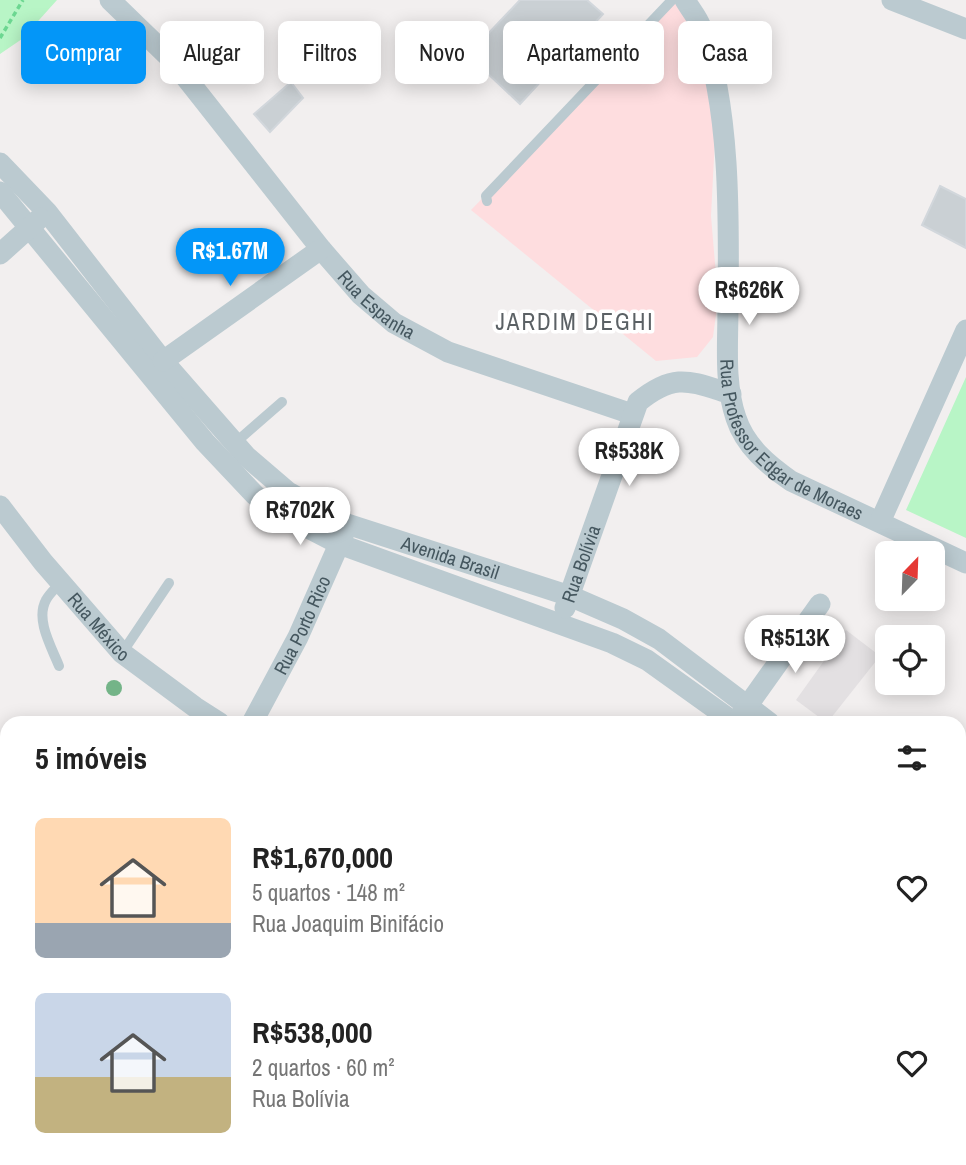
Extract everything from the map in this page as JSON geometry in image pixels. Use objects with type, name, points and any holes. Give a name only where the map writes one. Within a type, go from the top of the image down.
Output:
[{"type":"street","name":"Rua Espanha","points":[[110,0],[172,60],[321,249],[361,295],[394,323],[448,352],[632,414]]},
{"type":"street","name":"Rua Professor Edgar de Moraes","points":[[685,0],[700,25],[712,65],[722,120],[729,256],[727,372],[736,419],[747,441],[769,465],[791,481],[966,563]]},
{"type":"street","points":[[892,0],[966,29]]},
{"type":"street","name":"Avenida Brasil","points":[[0,163],[47,212],[163,361],[235,443],[288,492],[343,534],[611,643],[647,660],[737,716]]},
{"type":"street","name":"Avenida Brasil","points":[[0,192],[205,442],[255,495],[277,512],[343,534],[570,596],[623,619],[659,639],[738,716]]},
{"type":"street","points":[[0,254],[47,212]]},
{"type":"street","points":[[163,361],[321,249]]},
{"type":"street","points":[[880,522],[966,330]]},
{"type":"street","name":"Rua Bolívia","points":[[558,622],[570,596],[638,402],[653,389],[670,382],[687,381],[731,394]]},
{"type":"street","name":"Rua México","points":[[0,506],[60,583],[122,653],[209,716]]},
{"type":"street","name":"Rua Porto Rico","points":[[256,716],[298,637],[343,534]]},
{"type":"street","points":[[740,716],[820,604]]},
{"type":"lane","points":[[487,201],[486,196],[672,0]]},
{"type":"lane","points":[[235,443],[282,402]]},
{"type":"lane","points":[[60,583],[46,601],[42,612],[47,634],[60,666]]},
{"type":"lane","points":[[122,653],[169,583]]},
{"type":"path","points":[[0,38],[23,0]]},
{"type":"shaded area","points":[[675,0],[683,0],[689,21],[678,21],[678,84],[706,84],[716,119],[711,216],[718,299],[713,337],[697,357],[656,361],[471,210],[593,84],[664,84],[664,21],[655,21]]},
{"type":"shaded area","points":[[846,630],[875,652],[875,662],[833,716],[818,716],[796,700]]},
{"type":"green space","points":[[0,0],[57,0],[38,21],[21,21],[21,40],[0,54]]},
{"type":"green space","points":[[966,377],[966,538],[906,510]]},
{"type":"building","points":[[520,0],[587,0],[603,14],[597,21],[503,21],[503,84],[538,84],[520,104],[489,75],[489,33]]},
{"type":"building","points":[[289,84],[292,84],[303,98],[270,132],[254,114]]},
{"type":"building","points":[[940,186],[966,199],[966,248],[922,225]]},
{"type":"district","name":"JARDIM DEGHI","points":[[575,321]]}]
